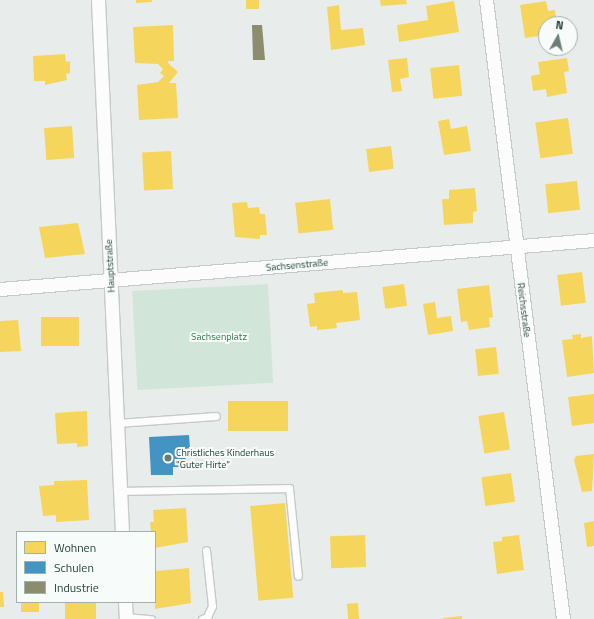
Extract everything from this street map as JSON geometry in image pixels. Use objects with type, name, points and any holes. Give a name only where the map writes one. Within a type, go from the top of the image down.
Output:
[{"type":"street","name":"Hauptstraße","points":[[98,0],[122,531]]},
{"type":"street","name":"Reichsstraße","points":[[486,0],[563,619]]},
{"type":"street","name":"Sachsenstraße","points":[[0,289],[594,240]]},
{"type":"street","points":[[125,603],[126,618]]},
{"type":"lane","points":[[117,423],[216,416]]},
{"type":"lane","points":[[120,491],[289,488],[298,576]]},
{"type":"lane","points":[[202,619],[207,616],[212,606],[206,550]]},
{"type":"lane","points":[[126,618],[151,619]]},
{"type":"green space","name":"Sachsenplatz","points":[[268,284],[273,383],[137,390],[132,291]]},
{"type":"building: Wohnen","points":[[136,0],[152,0],[152,2],[136,3]]},
{"type":"building: Wohnen","points":[[246,0],[259,0],[259,9],[246,9]]},
{"type":"building: Wohnen","points":[[380,0],[406,0],[407,4],[381,6]]},
{"type":"building: Wohnen","points":[[454,1],[459,32],[399,42],[397,25],[428,20],[426,6]]},
{"type":"building: Wohnen","points":[[546,1],[548,11],[555,10],[556,16],[538,16],[538,36],[525,38],[520,5]]},
{"type":"building: Wohnen","points":[[339,5],[341,30],[363,28],[365,45],[331,50],[327,7]]},
{"type":"building: Wohnen","points":[[173,25],[174,61],[168,61],[168,63],[178,72],[169,83],[176,83],[178,118],[139,120],[137,85],[158,82],[164,76],[160,73],[163,69],[158,64],[135,63],[133,27]]},
{"type":"building: Wohnen","points":[[65,54],[66,62],[70,61],[70,73],[66,74],[67,80],[45,85],[45,81],[34,81],[33,56]]},
{"type":"building: Wohnen","points":[[407,58],[409,77],[400,79],[402,91],[392,92],[388,60]]},
{"type":"building: Wohnen","points":[[567,58],[569,71],[564,72],[567,93],[547,97],[546,89],[533,91],[531,76],[540,74],[538,62]]},
{"type":"building: Wohnen","points":[[459,65],[462,96],[433,99],[430,68]]},
{"type":"building: Wohnen","points":[[568,118],[573,154],[540,158],[535,123]]},
{"type":"building: Wohnen","points":[[449,119],[451,129],[467,126],[471,151],[444,155],[438,121]]},
{"type":"building: Wohnen","points":[[72,126],[74,158],[46,160],[44,128]]},
{"type":"building: Wohnen","points":[[391,146],[394,169],[369,172],[366,149]]},
{"type":"building: Wohnen","points":[[171,151],[173,189],[144,190],[142,153]]},
{"type":"building: Wohnen","points":[[577,181],[580,210],[548,213],[545,184]]},
{"type":"building: Wohnen","points":[[475,188],[477,211],[473,212],[473,223],[444,225],[442,199],[449,199],[449,190]]},
{"type":"building: Wohnen","points":[[330,199],[333,230],[298,233],[295,203]]},
{"type":"building: Wohnen","points":[[247,202],[248,208],[259,207],[260,214],[265,214],[267,235],[260,235],[260,239],[235,237],[232,203]]},
{"type":"building: Wohnen","points":[[78,223],[85,254],[45,258],[39,227]]},
{"type":"building: Wohnen","points":[[582,272],[586,303],[561,306],[557,275]]},
{"type":"building: Wohnen","points":[[404,284],[407,306],[385,309],[382,287]]},
{"type":"building: Wohnen","points":[[489,285],[493,317],[489,318],[490,327],[469,330],[467,321],[461,322],[457,289]]},
{"type":"building: Wohnen","points":[[343,290],[343,293],[357,292],[360,320],[336,323],[337,328],[317,330],[317,326],[310,327],[307,304],[315,303],[314,293]]},
{"type":"building: Wohnen","points":[[435,302],[437,318],[451,316],[453,331],[428,335],[423,304]]},
{"type":"building: Wohnen","points":[[41,317],[79,317],[79,346],[41,346]]},
{"type":"building: Wohnen","points":[[18,320],[21,351],[0,352],[0,321]]},
{"type":"building: Wohnen","points":[[581,334],[581,338],[592,336],[594,373],[567,377],[562,340],[573,339],[572,335]]},
{"type":"building: Wohnen","points":[[496,347],[499,374],[478,376],[475,349]]},
{"type":"building: Wohnen","points":[[594,394],[594,423],[572,426],[568,397]]},
{"type":"building: Wohnen","points":[[228,401],[288,401],[288,431],[228,431]]},
{"type":"building: Wohnen","points":[[87,411],[88,446],[77,447],[77,443],[57,444],[55,413]]},
{"type":"building: Wohnen","points":[[504,412],[510,450],[484,454],[478,416]]},
{"type":"building: Wohnen","points":[[594,454],[592,491],[582,492],[574,460],[576,456]]},
{"type":"building: Wohnen","points":[[511,473],[515,502],[485,506],[481,477]]},
{"type":"building: Wohnen","points":[[87,480],[89,520],[56,522],[56,515],[43,516],[39,486],[54,485],[54,481]]},
{"type":"building: Wohnen","points":[[285,503],[293,598],[258,601],[250,506]]},
{"type":"building: Wohnen","points":[[186,508],[188,542],[156,548],[156,531],[151,531],[150,522],[154,522],[153,510]]},
{"type":"building: Wohnen","points":[[594,521],[594,546],[587,547],[584,523]]},
{"type":"building: Wohnen","points":[[365,535],[366,567],[331,568],[330,536]]},
{"type":"building: Wohnen","points":[[519,535],[524,570],[497,574],[493,542],[502,541],[502,537]]},
{"type":"building: Wohnen","points":[[189,568],[191,603],[155,609],[156,571]]},
{"type":"building: Wohnen","points":[[0,592],[3,592],[4,607],[0,607]]},
{"type":"building: Wohnen","points":[[21,603],[39,603],[39,612],[21,612]]},
{"type":"building: Wohnen","points":[[65,603],[96,603],[96,619],[65,619]]},
{"type":"building: Wohnen","points":[[358,603],[359,619],[348,619],[347,604]]},
{"type":"building: Wohnen","points":[[462,616],[462,619],[443,619],[443,618]]},
{"type":"building: Schulen","name":"Christliches Kinderhaus \"Guter Hirte\"","points":[[189,435],[190,448],[185,449],[186,467],[173,467],[173,475],[151,475],[149,437]]},
{"type":"building: Industrie","points":[[252,25],[262,25],[265,60],[253,60]]},
{"type":"place","name":"Christliches Kinderhaus \"Guter Hirte\"","points":[[168,458]]}]
